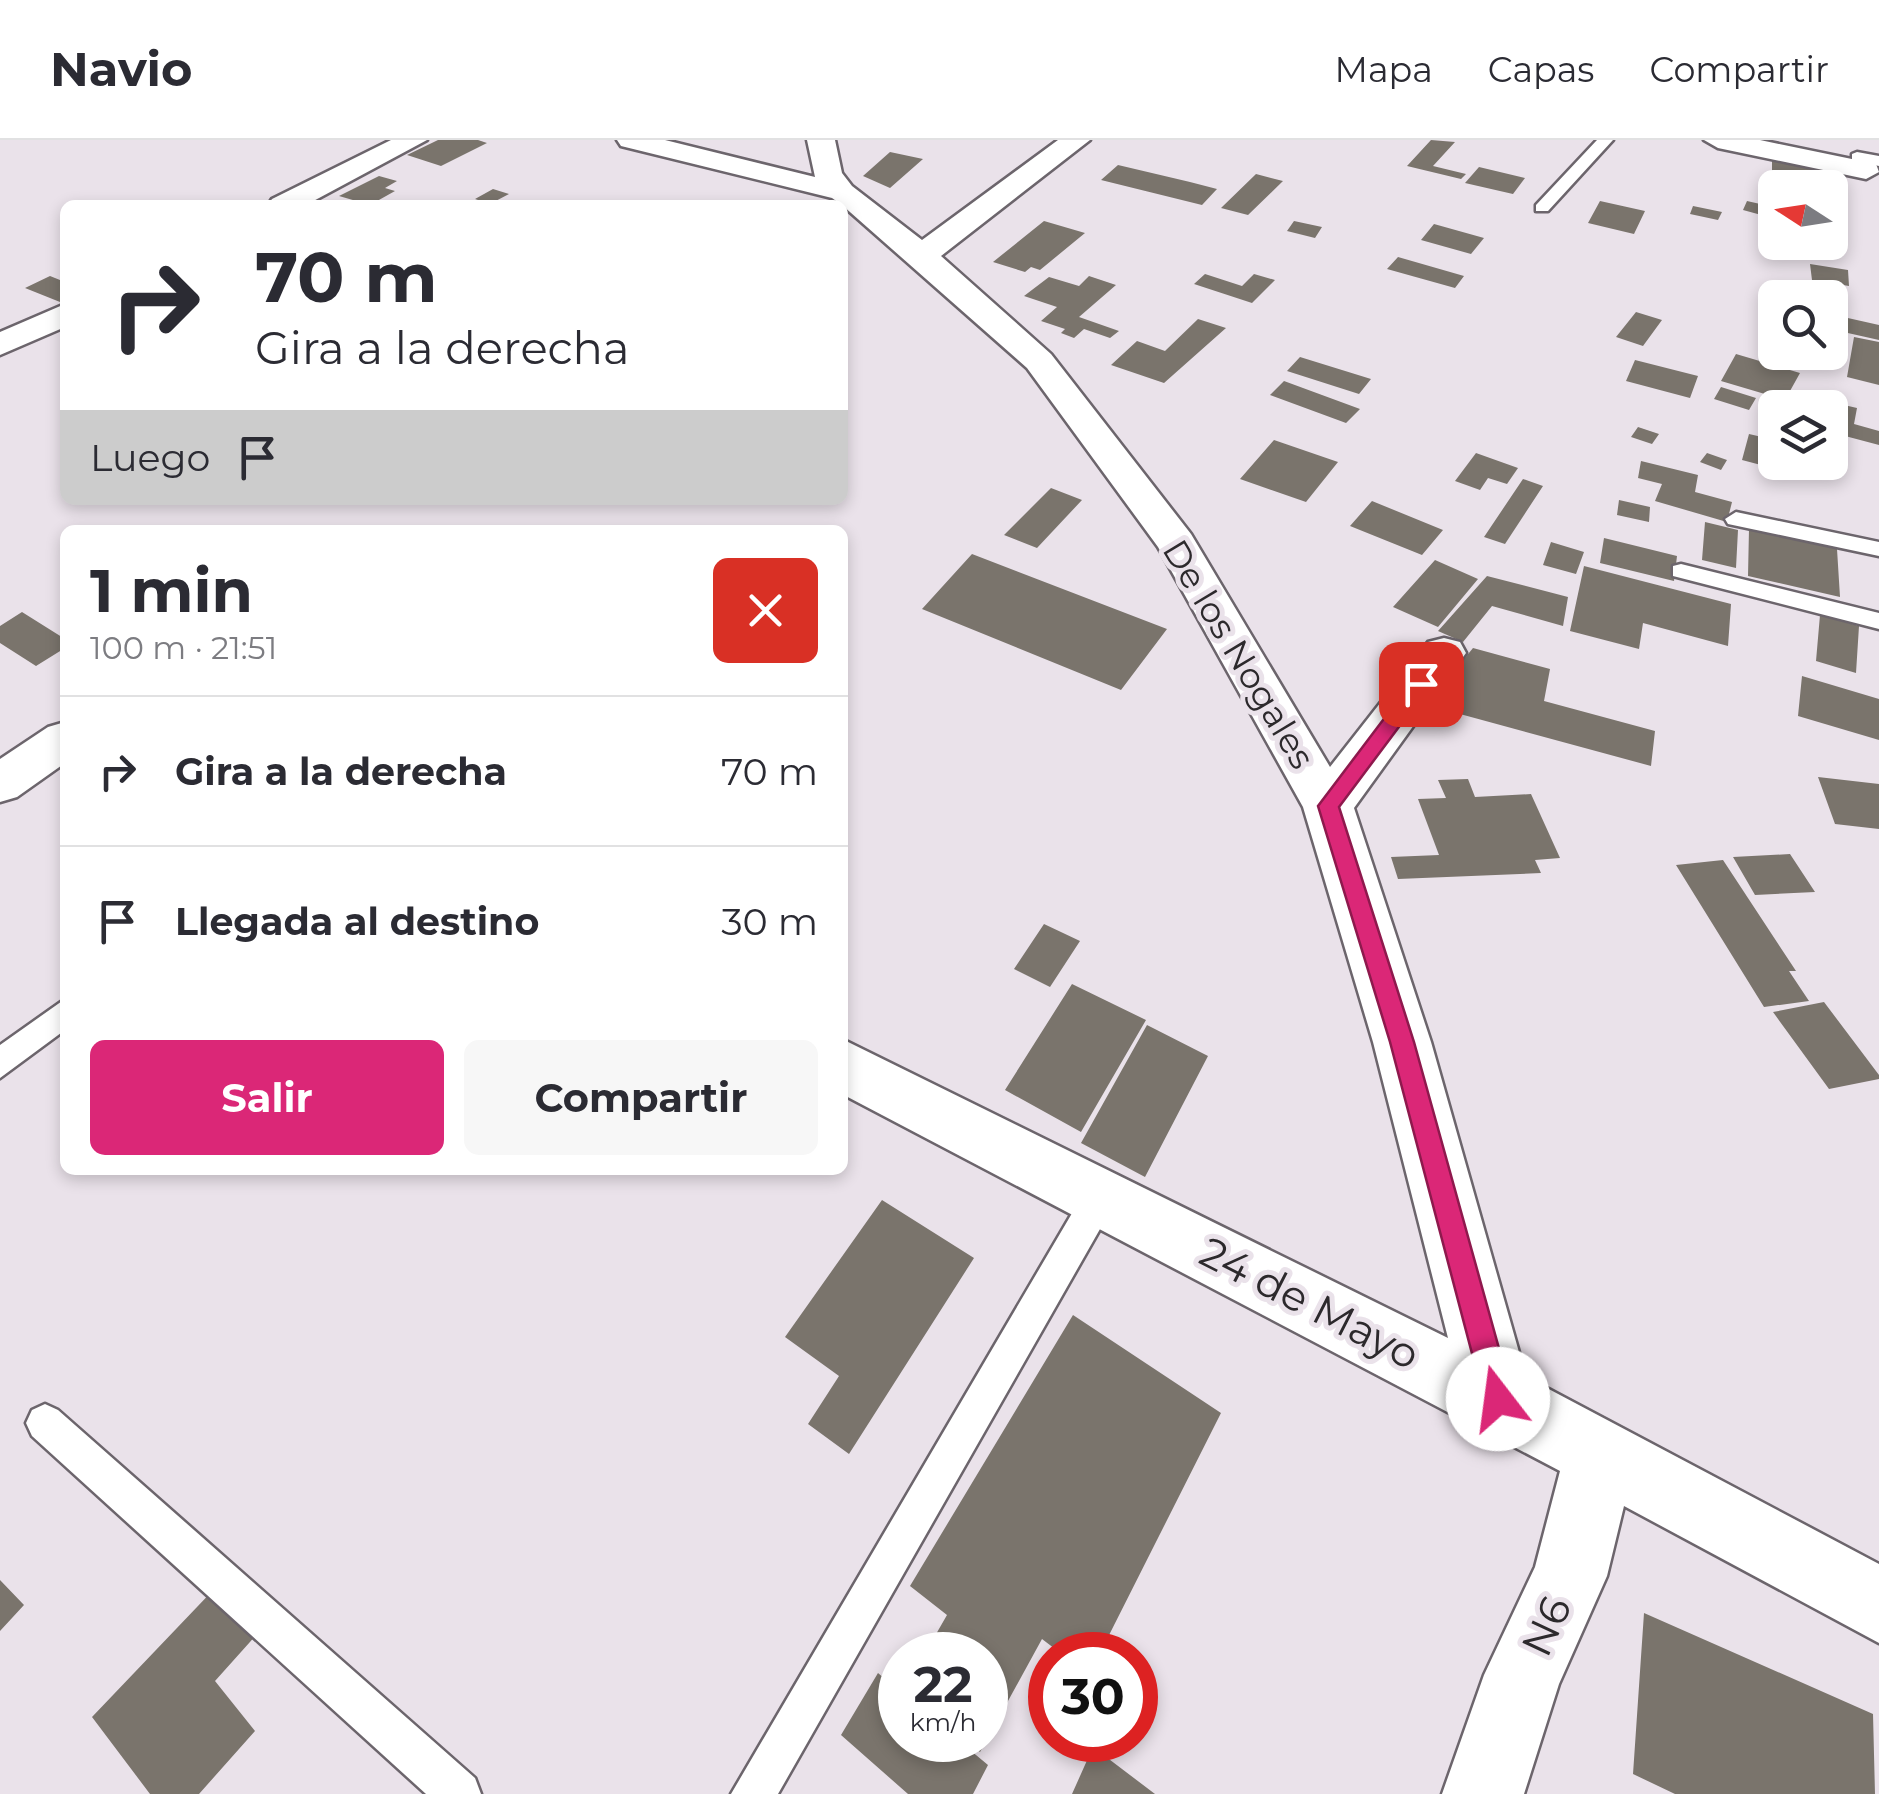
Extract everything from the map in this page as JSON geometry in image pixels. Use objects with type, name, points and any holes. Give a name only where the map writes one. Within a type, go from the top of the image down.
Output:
[{"type":"street","points":[[293,200],[413,140]]},
{"type":"street","points":[[631,140],[842,192]]},
{"type":"street","name":"De los Nogales","points":[[821,140],[828,174],[842,192],[922,255],[1040,361],[1176,544],[1328,806],[1402,1042],[1498,1399]]},
{"type":"street","points":[[922,255],[1076,140]]},
{"type":"street","points":[[1718,140],[1866,164]]},
{"type":"street","points":[[0,345],[60,316]]},
{"type":"street","points":[[1328,806],[1444,653]]},
{"type":"street","points":[[0,784],[60,742]]},
{"type":"street","name":"24 de Mayo","points":[[848,1068],[1498,1399],[1879,1605]]},
{"type":"street","name":"N6","points":[[1484,1794],[1523,1676],[1570,1576],[1600,1456]]},
{"type":"lane","points":[[1542,208],[1605,140]]},
{"type":"lane","points":[[1736,519],[1879,548]]},
{"type":"lane","points":[[1681,570],[1879,621]]},
{"type":"lane","points":[[0,1064],[60,1016]]},
{"type":"lane","points":[[753,1794],[1100,1197]]},
{"type":"lane","points":[[46,1423],[459,1794]]},
{"type":"building","points":[[438,140],[487,143],[441,166],[407,155]]},
{"type":"building","points":[[1431,140],[1455,142],[1433,166],[1466,174],[1461,179],[1407,166]]},
{"type":"building","points":[[890,152],[923,159],[890,188],[863,176]]},
{"type":"building","points":[[1772,159],[1825,170],[1772,170]]},
{"type":"building","points":[[1118,165],[1217,189],[1202,205],[1101,180]]},
{"type":"building","points":[[1479,167],[1525,178],[1513,194],[1465,183]]},
{"type":"building","points":[[1256,174],[1283,181],[1248,215],[1221,208]]},
{"type":"building","points":[[379,176],[397,181],[385,188],[395,191],[379,200],[339,196]]},
{"type":"building","points":[[493,189],[509,194],[498,200],[475,199]]},
{"type":"building","points":[[1600,201],[1645,211],[1634,234],[1588,223]]},
{"type":"building","points":[[1747,201],[1758,204],[1758,214],[1743,210]]},
{"type":"building","points":[[1693,206],[1722,212],[1718,220],[1690,214]]},
{"type":"building","points":[[1044,221],[1085,233],[1040,270],[1031,267],[1025,272],[993,262]]},
{"type":"building","points":[[1294,221],[1322,227],[1315,238],[1287,231]]},
{"type":"building","points":[[1434,224],[1484,238],[1471,254],[1421,240]]},
{"type":"building","points":[[1398,257],[1464,276],[1455,288],[1387,269]]},
{"type":"building","points":[[1810,264],[1848,270],[1849,286],[1848,280],[1812,280]]},
{"type":"building","points":[[1205,274],[1242,286],[1254,274],[1275,280],[1252,303],[1194,284]]},
{"type":"building","points":[[50,276],[60,280],[60,302],[25,288]]},
{"type":"building","points":[[1089,276],[1116,285],[1079,317],[1119,331],[1110,338],[1084,329],[1074,338],[1061,333],[1065,329],[1041,321],[1057,307],[1024,296],[1049,277],[1079,286]]},
{"type":"building","points":[[1636,312],[1662,320],[1643,346],[1616,337]]},
{"type":"building","points":[[1848,318],[1879,325],[1879,340],[1848,333]]},
{"type":"building","points":[[1198,319],[1226,328],[1164,383],[1111,365],[1137,341],[1165,351]]},
{"type":"building","points":[[1854,337],[1879,342],[1879,385],[1847,377]]},
{"type":"building","points":[[1736,354],[1758,361],[1758,370],[1800,373],[1791,390],[1758,392],[1721,381]]},
{"type":"building","points":[[1300,357],[1371,379],[1359,394],[1287,371]]},
{"type":"building","points":[[1635,360],[1698,376],[1690,398],[1626,381]]},
{"type":"building","points":[[1284,381],[1360,409],[1346,423],[1270,395]]},
{"type":"building","points":[[1721,387],[1756,398],[1749,410],[1714,399]]},
{"type":"building","points":[[1848,406],[1857,408],[1854,424],[1879,431],[1879,445],[1848,437]]},
{"type":"building","points":[[1638,427],[1659,434],[1652,444],[1631,437]]},
{"type":"building","points":[[1749,434],[1758,436],[1758,464],[1742,460]]},
{"type":"building","points":[[1274,440],[1338,462],[1306,502],[1240,479]]},
{"type":"building","points":[[1476,453],[1518,468],[1507,484],[1488,478],[1480,490],[1455,481]]},
{"type":"building","points":[[1707,453],[1727,460],[1721,470],[1700,462]]},
{"type":"building","points":[[1641,461],[1698,475],[1695,492],[1732,502],[1727,522],[1655,501],[1662,484],[1638,478]]},
{"type":"building","points":[[1523,479],[1543,486],[1505,544],[1484,537]]},
{"type":"building","points":[[1051,488],[1082,500],[1037,548],[1004,535]]},
{"type":"building","points":[[1619,500],[1650,507],[1649,522],[1617,515]]},
{"type":"building","points":[[1372,501],[1443,530],[1422,555],[1350,526]]},
{"type":"building","points":[[1705,522],[1738,530],[1736,568],[1702,560]]},
{"type":"building","points":[[1749,529],[1837,549],[1840,597],[1748,576]]},
{"type":"building","points":[[1604,538],[1677,556],[1674,581],[1600,563]]},
{"type":"building","points":[[1551,542],[1584,552],[1576,574],[1543,565]]},
{"type":"building","points":[[972,554],[1167,629],[1121,690],[922,609]]},
{"type":"building","points":[[1435,560],[1478,579],[1438,627],[1393,607]]},
{"type":"building","points":[[1584,566],[1731,604],[1728,646],[1643,623],[1639,649],[1570,631]]},
{"type":"building","points":[[1487,576],[1568,597],[1563,626],[1492,606],[1463,642],[1438,631]]},
{"type":"building","points":[[22,612],[60,636],[60,651],[36,666],[0,643],[0,626]]},
{"type":"building","points":[[1820,615],[1859,626],[1856,673],[1816,661]]},
{"type":"building","points":[[1473,648],[1550,669],[1544,701],[1655,731],[1651,766],[1427,705]]},
{"type":"building","points":[[1802,676],[1879,699],[1879,740],[1798,716]]},
{"type":"building","points":[[1818,777],[1879,784],[1879,829],[1835,824]]},
{"type":"building","points":[[1468,779],[1475,797],[1531,794],[1560,858],[1535,860],[1541,873],[1398,879],[1391,857],[1439,855],[1418,799],[1446,798],[1438,780]]},
{"type":"building","points":[[1790,854],[1815,892],[1755,895],[1733,857]]},
{"type":"building","points":[[1723,860],[1796,971],[1789,971],[1809,1001],[1764,1007],[1676,865]]},
{"type":"building","points":[[1044,924],[1080,941],[1050,987],[1014,969]]},
{"type":"building","points":[[1072,984],[1146,1020],[1081,1132],[1005,1090]]},
{"type":"building","points":[[1824,1002],[1879,1079],[1829,1089],[1773,1012]]},
{"type":"building","points":[[1147,1025],[1208,1056],[1145,1177],[1081,1143]]},
{"type":"building","points":[[882,1200],[974,1258],[849,1454],[808,1424],[839,1376],[785,1337]]},
{"type":"building","points":[[1073,1315],[1221,1413],[1111,1632],[1028,1632],[1028,1665],[1008,1701],[1008,1632],[937,1632],[947,1615],[910,1586]]},
{"type":"building","points":[[0,1580],[24,1605],[0,1631]]},
{"type":"building","points":[[218,1585],[259,1632],[215,1681],[255,1731],[199,1794],[150,1794],[92,1717]]},
{"type":"building","points":[[1644,1613],[1873,1714],[1875,1794],[1675,1794],[1633,1774]]},
{"type":"building","points":[[878,1673],[878,1762],[988,1765],[973,1794],[908,1794],[841,1735]]},
{"type":"building","points":[[1086,1762],[1113,1762],[1155,1794],[1072,1794]]},
{"type":"route","points":[[1421,684],[1328,806],[1402,1042],[1498,1399]]}]
